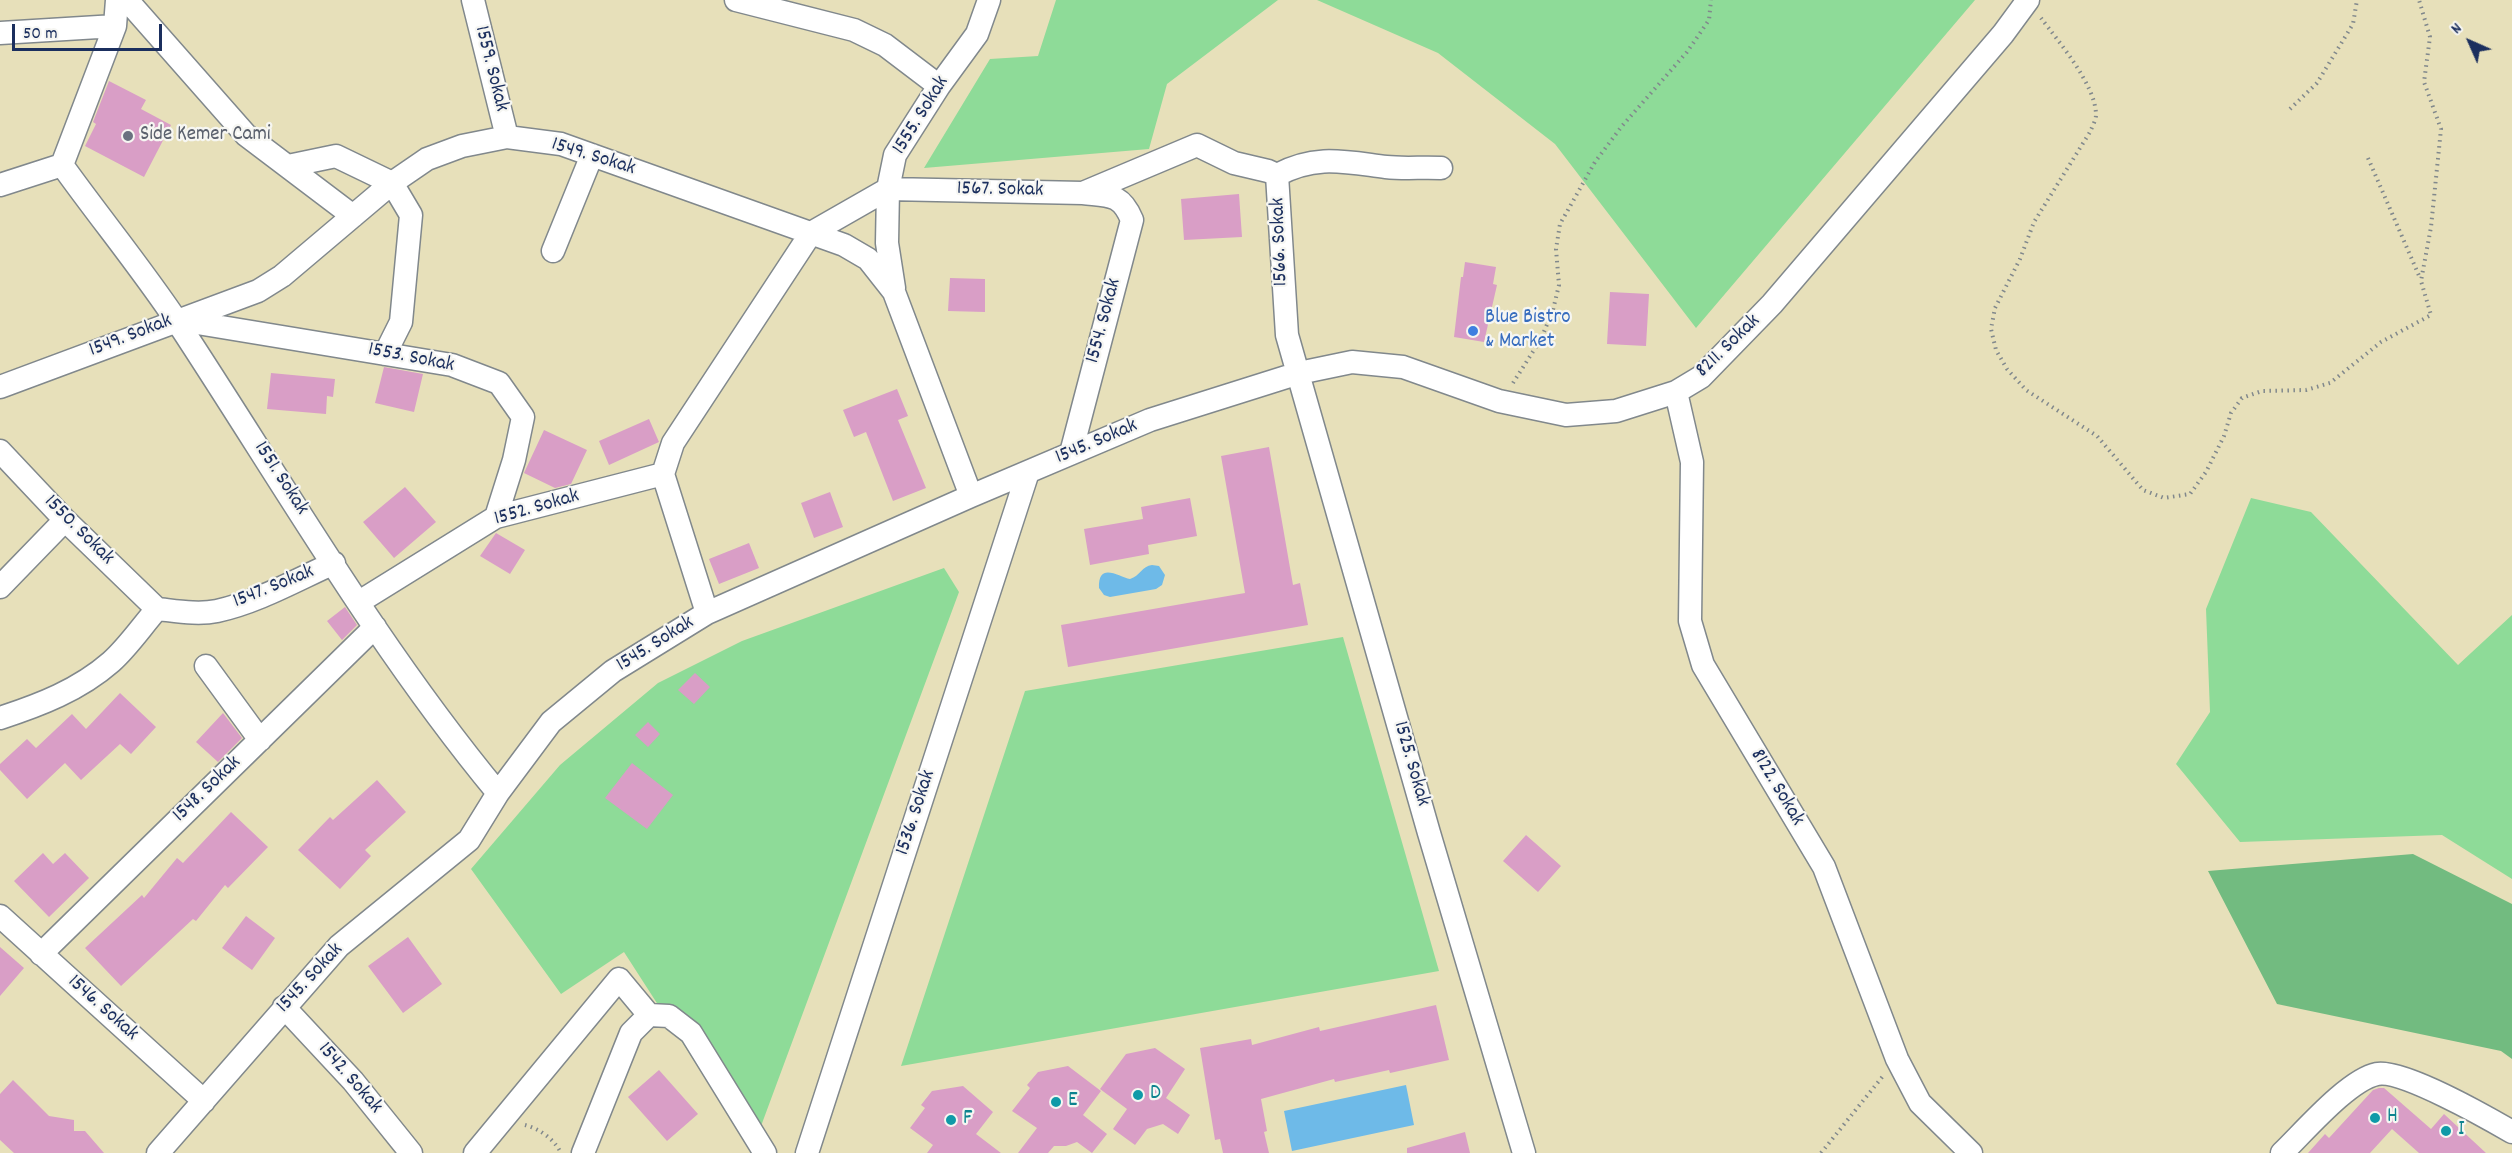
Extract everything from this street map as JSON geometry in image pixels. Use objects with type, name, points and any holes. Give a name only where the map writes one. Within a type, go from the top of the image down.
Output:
[{"type":"street","points":[[0,185],[62,165],[115,26],[117,0]]},
{"type":"street","points":[[127,0],[246,135],[353,216]]},
{"type":"street","name":"1559. Sokak","points":[[473,0],[507,137]]},
{"type":"street","points":[[736,0],[764,3],[854,30],[885,45],[939,86]]},
{"type":"street","name":"1555. Sokak","points":[[894,292],[887,243],[888,189],[895,155],[939,86],[977,34],[989,0]]},
{"type":"street","name":"8211. Sokak","points":[[1299,374],[1352,362],[1402,367],[1499,401],[1566,415],[1616,411],[1676,392],[1701,377],[1772,304],[2003,33],[2028,0]]},
{"type":"street","points":[[0,33],[115,26]]},
{"type":"street","name":"1549. Sokak","points":[[0,387],[258,291],[282,276],[392,183],[427,159],[462,146],[507,137],[561,144],[844,245],[868,259],[894,292],[971,496]]},
{"type":"street","name":"1566. Sokak","points":[[1083,193],[1197,145],[1234,163],[1277,175],[1287,335],[1299,374]]},
{"type":"street","points":[[553,251],[592,155]]},
{"type":"street","points":[[288,166],[336,156],[392,183],[411,215],[401,322],[385,354]]},
{"type":"street","points":[[1277,175],[1301,165],[1329,160],[1345,160],[1387,167],[1441,168]]},
{"type":"street","name":"1551. Sokak","points":[[62,165],[176,320],[375,627],[438,717],[498,793]]},
{"type":"street","points":[[707,613],[663,474],[673,443],[811,233],[888,189]]},
{"type":"street","name":"1567. Sokak","points":[[888,189],[1083,193],[1112,196]]},
{"type":"street","name":"1554. Sokak","points":[[1071,453],[1131,220],[1126,205],[1112,196]]},
{"type":"street","name":"1553. Sokak","points":[[176,320],[452,365],[500,383],[523,417],[514,460],[496,517]]},
{"type":"street","name":"1545. Sokak","points":[[164,1149],[284,1007],[339,946],[469,840],[498,793],[551,722],[613,670],[707,613],[971,496],[1150,420],[1299,374]]},
{"type":"street","name":"1525. Sokak","points":[[1299,374],[1524,1153]]},
{"type":"street","name":"8122. Sokak","points":[[1676,392],[1692,462],[1689,621],[1703,665],[1824,867],[1897,1059],[1920,1103],[1971,1153]]},
{"type":"street","name":"1550. Sokak","points":[[0,451],[66,520],[157,609]]},
{"type":"street","name":"1536. Sokak","points":[[807,1153],[1028,472]]},
{"type":"street","name":"1552. Sokak","points":[[359,602],[496,517],[663,474]]},
{"type":"street","points":[[0,588],[66,520]]},
{"type":"street","name":"1547. Sokak","points":[[157,609],[182,612],[216,611],[250,601],[334,563]]},
{"type":"street","points":[[0,718],[40,705],[81,685],[113,661],[157,609]]},
{"type":"street","name":"1548. Sokak","points":[[41,954],[375,627]]},
{"type":"street","points":[[206,666],[260,740]]},
{"type":"street","name":"1546. Sokak","points":[[0,916],[204,1101]]},
{"type":"street","points":[[482,1145],[620,979],[649,1015]]},
{"type":"street","name":"1542. Sokak","points":[[284,1007],[353,1081],[411,1153]]},
{"type":"street","points":[[583,1153],[631,1033],[649,1015],[669,1016],[691,1033],[765,1153]]},
{"type":"street","points":[[2282,1153],[2350,1088],[2378,1073],[2414,1082],[2468,1107],[2512,1132]]},
{"type":"path","points":[[1499,401],[1527,363],[1541,339],[1553,310],[1559,285],[1556,249],[1560,224],[1595,162],[1622,126],[1687,52],[1709,20],[1711,0]]},
{"type":"path","points":[[2028,0],[2077,66],[2093,99],[2097,116],[2090,132],[2034,222],[2016,267],[1995,308],[1991,329],[1996,350],[2026,390],[2097,436],[2143,490],[2164,498],[2190,494],[2206,472],[2224,436],[2231,413],[2242,398],[2262,391],[2306,390],[2330,383],[2381,342],[2431,315],[2421,281],[2368,158]]},
{"type":"path","points":[[2290,109],[2317,82],[2353,24],[2357,0]]},
{"type":"path","points":[[2418,0],[2430,37],[2424,82],[2441,129],[2431,227],[2421,281]]},
{"type":"path","points":[[1821,1153],[1897,1059]]},
{"type":"path","points":[[519,1125],[528,1125],[543,1133],[552,1139],[561,1153]]},
{"type":"green space","points":[[1056,0],[1278,0],[1167,84],[1149,149],[924,168],[990,59],[1038,56]]},
{"type":"green space","points":[[1317,0],[1975,0],[1696,328],[1555,144],[1438,53]]},
{"type":"green space","points":[[2251,498],[2311,512],[2458,665],[2512,615],[2512,879],[2442,835],[2240,842],[2176,764],[2210,712],[2206,609]]},
{"type":"green space","points":[[944,568],[959,592],[761,1126],[720,1101],[624,952],[561,994],[471,869],[560,765],[658,683],[742,641]]},
{"type":"green space","points":[[1343,637],[1439,971],[901,1066],[1025,691]]},
{"type":"green space","points":[[2413,854],[2512,904],[2512,1059],[2501,1051],[2277,1004],[2208,871]]},
{"type":"water","points":[[1152,565],[1159,566],[1165,575],[1162,585],[1156,589],[1110,597],[1104,595],[1099,588],[1102,575],[1105,573],[1130,579]]},
{"type":"water","points":[[1406,1085],[1414,1125],[1292,1151],[1284,1111]]},
{"type":"building","name":"Side Kemer Cami","points":[[109,81],[146,100],[141,109],[171,125],[144,177],[85,146],[96,124],[93,122]]},
{"type":"building","points":[[1239,194],[1242,237],[1184,240],[1181,199]]},
{"type":"building","points":[[1465,262],[1496,267],[1493,284],[1497,285],[1484,342],[1454,337]]},
{"type":"building","points":[[950,278],[985,279],[985,312],[948,311]]},
{"type":"building","points":[[1610,292],[1649,294],[1646,346],[1607,344]]},
{"type":"building","points":[[384,367],[423,374],[414,412],[375,403]]},
{"type":"building","points":[[271,373],[335,379],[333,397],[327,396],[326,414],[267,409]]},
{"type":"building","points":[[897,389],[908,416],[898,420],[926,488],[893,501],[866,432],[854,437],[843,410]]},
{"type":"building","points":[[649,419],[659,442],[609,465],[599,441]]},
{"type":"building","points":[[544,430],[587,450],[571,484],[555,488],[524,473]]},
{"type":"building","points":[[1269,447],[1293,585],[1300,583],[1308,625],[1068,667],[1061,625],[1245,593],[1221,456]]},
{"type":"building","points":[[405,487],[436,522],[394,558],[363,522]]},
{"type":"building","points":[[830,492],[843,527],[814,538],[801,503]]},
{"type":"building","points":[[1190,498],[1197,536],[1148,545],[1149,554],[1090,565],[1084,529],[1143,519],[1141,507]]},
{"type":"building","points":[[496,533],[525,550],[510,574],[480,556]]},
{"type":"building","points":[[749,543],[759,568],[719,584],[709,559]]},
{"type":"building","points":[[345,607],[357,625],[342,640],[327,621]]},
{"type":"building","points":[[695,673],[710,687],[694,704],[678,690]]},
{"type":"building","points":[[120,693],[156,727],[131,754],[120,744],[81,780],[65,763],[27,799],[0,770],[0,764],[27,739],[36,748],[72,714],[86,729]]},
{"type":"building","points":[[223,713],[242,738],[218,762],[196,742]]},
{"type":"building","points":[[648,722],[660,734],[648,747],[635,735]]},
{"type":"building","points":[[632,763],[673,795],[647,829],[605,798]]},
{"type":"building","points":[[377,780],[406,812],[365,850],[371,856],[340,889],[298,850],[330,817],[333,820]]},
{"type":"building","points":[[231,812],[268,847],[228,888],[225,885],[196,921],[193,919],[121,986],[85,948],[142,895],[144,898],[177,858],[183,863]]},
{"type":"building","points":[[1526,835],[1561,866],[1538,892],[1503,861]]},
{"type":"building","points":[[43,853],[53,864],[65,853],[89,878],[49,917],[14,881]]},
{"type":"building","points":[[246,916],[275,938],[252,970],[222,948]]},
{"type":"building","points":[[408,937],[442,984],[403,1013],[368,966]]},
{"type":"building","points":[[0,947],[24,968],[0,996]]},
{"type":"building","points":[[1436,1005],[1449,1060],[1390,1073],[1389,1070],[1335,1082],[1334,1079],[1261,1099],[1267,1131],[1264,1132],[1269,1153],[1223,1153],[1220,1139],[1215,1140],[1200,1048],[1251,1039],[1252,1045],[1319,1027],[1320,1031]]},
{"type":"building","name":"D","points":[[1155,1048],[1185,1069],[1166,1098],[1190,1115],[1178,1134],[1163,1124],[1147,1129],[1135,1145],[1113,1129],[1127,1109],[1100,1089],[1126,1054]]},
{"type":"building","name":"E","points":[[1068,1066],[1101,1091],[1083,1115],[1107,1134],[1092,1153],[1077,1142],[1066,1146],[1054,1146],[1048,1153],[1018,1153],[1037,1128],[1012,1111],[1030,1088],[1027,1085],[1038,1072]]},
{"type":"building","points":[[659,1070],[698,1114],[667,1141],[628,1097]]},
{"type":"building","points":[[13,1080],[49,1116],[74,1120],[74,1131],[85,1131],[104,1153],[14,1153],[0,1140],[0,1094]]},
{"type":"building","name":"F","points":[[963,1086],[993,1112],[976,1134],[1001,1153],[927,1153],[933,1145],[910,1128],[925,1108],[921,1105],[932,1091]]},
{"type":"building","points":[[2384,1088],[2431,1129],[2444,1114],[2486,1153],[2419,1153],[2392,1129],[2370,1153],[2308,1153],[2325,1134],[2329,1138],[2373,1090]]},
{"type":"building","points":[[1465,1132],[1470,1153],[1407,1153],[1407,1148]]},
{"type":"place","name":"Side Kemer Cami","points":[[128,136]]},
{"type":"place","name":"Blue Bistro & Market","points":[[1473,331]]},
{"type":"place","name":"D","points":[[1138,1095]]},
{"type":"place","name":"E","points":[[1056,1102]]},
{"type":"place","name":"H","points":[[2375,1118]]},
{"type":"place","name":"F","points":[[951,1120]]},
{"type":"place","name":"I","points":[[2446,1131]]}]
